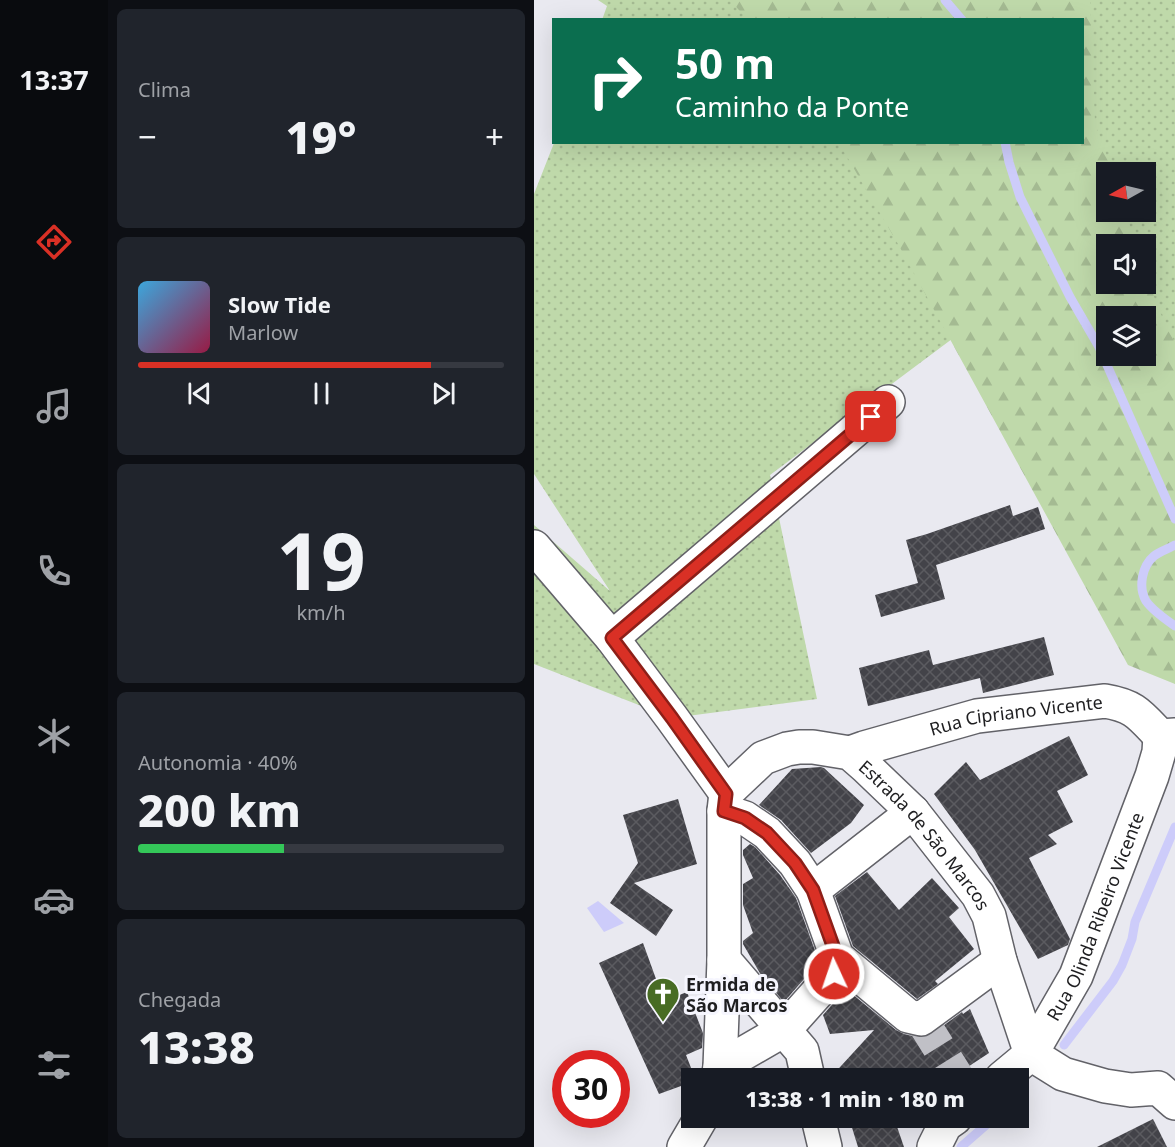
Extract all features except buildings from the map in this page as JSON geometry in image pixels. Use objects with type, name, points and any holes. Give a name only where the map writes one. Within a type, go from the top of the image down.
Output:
[{"type":"street","points":[[612,638],[888,402]]},
{"type":"street","points":[[534,548],[612,638],[672,718],[725,802],[767,833],[795,863],[813,890],[837,957],[834,974],[784,1030],[727,1068]]},
{"type":"street","name":"Rua Cipriano Vicente","points":[[850,753],[977,716],[1105,701],[1123,704],[1167,735]]},
{"type":"street","name":"Rua Olinda Ribeiro Vicente","points":[[1014,1068],[1031,1054],[1076,976],[1152,776],[1158,752],[1167,735]]},
{"type":"street","name":"Estrada de São Marcos","points":[[725,802],[763,758],[799,747],[850,753],[914,812],[978,895],[989,916],[1000,962],[1031,1054]]},
{"type":"street","points":[[719,1068],[724,960],[725,802]]},
{"type":"street","points":[[813,890],[914,812]]},
{"type":"street","points":[[837,957],[909,1016],[921,1018],[1000,962]]},
{"type":"street","points":[[724,960],[802,1051],[806,1068]]},
{"type":"street","points":[[1031,1054],[1063,1074],[1131,1090],[1158,1088],[1175,1103]]},
{"type":"street","points":[[820,1128],[825,1147]]},
{"type":"street","points":[[934,1147],[944,1128]]},
{"type":"green space","points":[[598,0],[1175,0],[1175,684],[956,336],[770,475],[817,699],[672,718],[534,664],[534,525],[610,591],[534,474],[534,194],[554,144],[1084,144],[1084,18],[603,18],[607,6]]},
{"type":"green space","points":[[730,0],[1090,0],[1095,122],[1109,162],[1096,162],[1096,222],[1128,222],[1133,234],[1096,234],[1096,294],[1153,294],[1175,343],[1175,684],[1128,665],[898,244],[840,144],[1084,144],[1084,18],[746,18]]},
{"type":"water","points":[[598,901],[624,923],[604,932],[587,908]]},
{"type":"waterway","points":[[945,0],[960,18]]},
{"type":"waterway","points":[[1005,144],[1020,197],[1070,297],[1099,347],[1175,519]]},
{"type":"waterway","points":[[1175,545],[1154,556],[1142,577],[1142,589],[1146,601],[1175,626]]},
{"type":"waterway","points":[[1064,1045],[1113,981],[1122,965],[1132,939],[1135,922],[1175,827]]},
{"type":"waterway","points":[[961,1147],[983,1128]]},
{"type":"tunnel","points":[[921,1019],[952,1068]]},
{"type":"place","name":"Ermida de São Marcos","points":[[663,1023]]},
{"type":"route","points":[[834,974],[837,957],[813,890],[795,863],[767,833],[745,818],[724,811],[726,794],[612,638],[871,417]]}]
